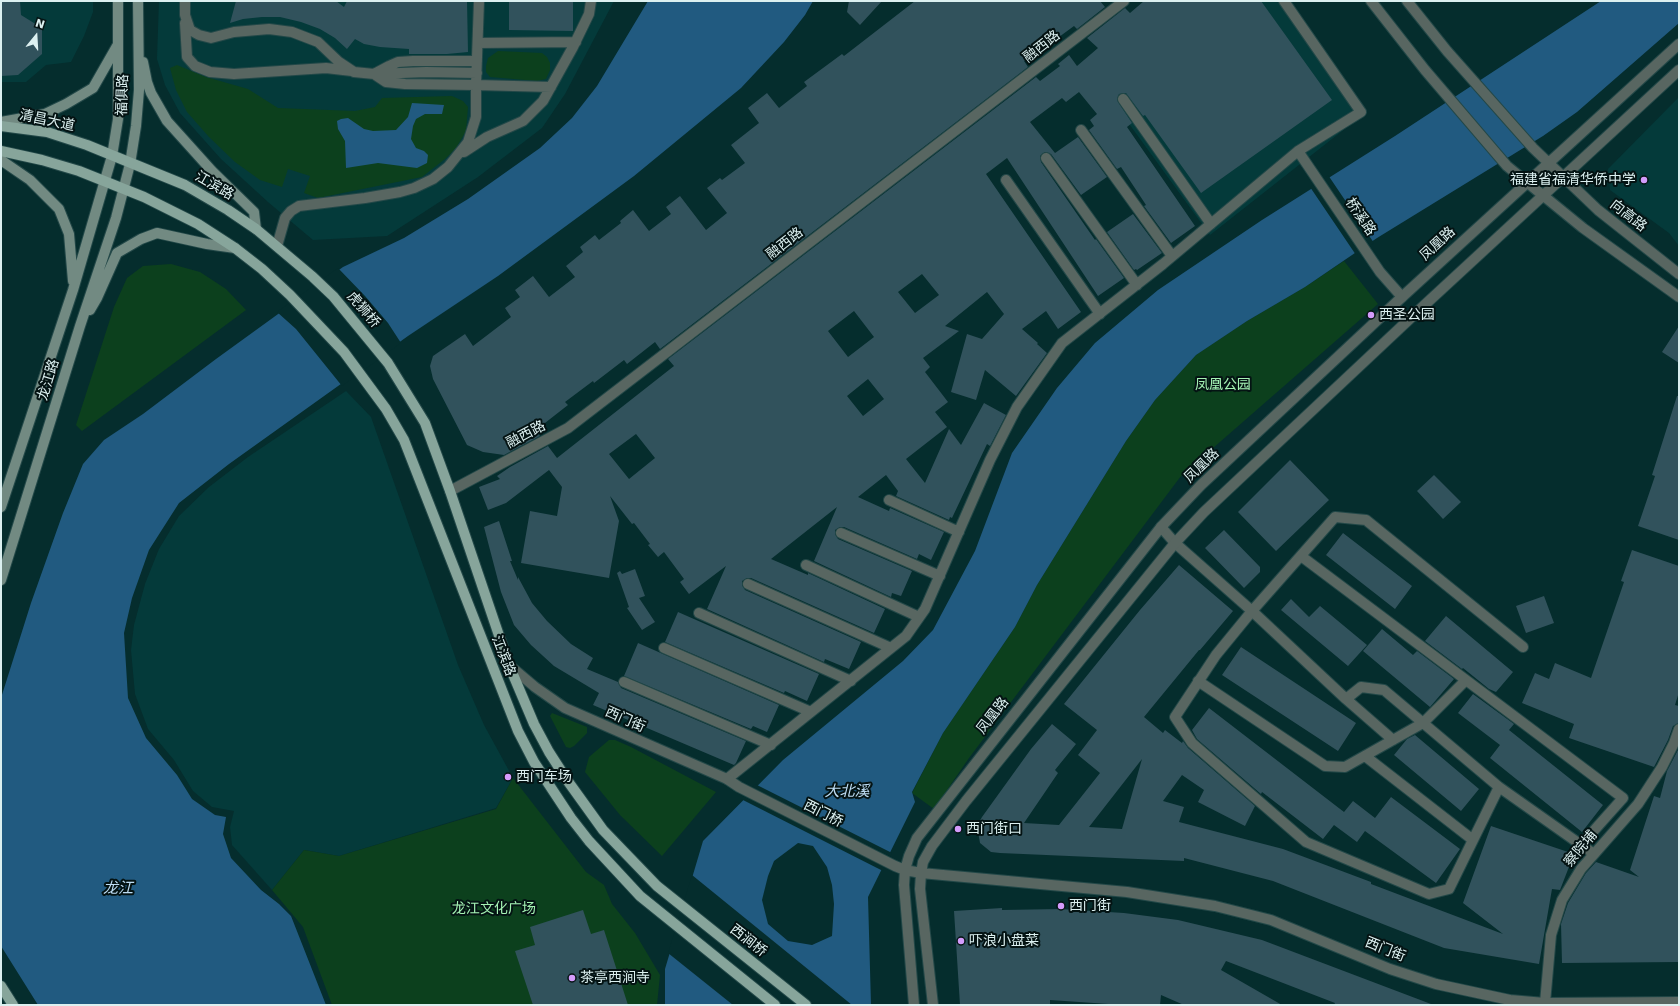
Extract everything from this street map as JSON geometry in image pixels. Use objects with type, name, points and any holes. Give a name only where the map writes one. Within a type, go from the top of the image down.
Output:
[{"type":"main road","name":"福俱路","points":[[105,181],[112,156],[118,119],[118,1]]},
{"type":"main road","name":"福俱路","points":[[124,189],[130,164],[136,126],[139,90],[138,1]]},
{"type":"main road","points":[[138,39],[147,82],[158,107],[180,136],[212,171],[254,212],[256,230]]},
{"type":"main road","points":[[1,122],[45,114],[66,104],[93,88],[118,44]]},
{"type":"main road","name":"清昌大道","points":[[1,126],[47,132],[87,145]]},
{"type":"main road","name":"江滨路","points":[[87,145],[130,164],[185,185],[228,210],[277,246],[313,277]]},
{"type":"main road","points":[[1,151],[42,160],[79,171],[105,181],[198,224],[235,248]]},
{"type":"main road","points":[[1,160],[30,180],[59,209],[69,234],[73,290]]},
{"type":"main road","name":"龙江路","points":[[1,507],[73,290],[105,181]]},
{"type":"main road","name":"龙江路","points":[[1,580],[124,189]]},
{"type":"main road","points":[[80,326],[97,298],[117,253],[141,239],[157,233],[207,244],[235,248]]},
{"type":"main road","name":"江滨路","points":[[235,248],[262,269],[290,295],[344,352],[386,409],[404,440],[518,731],[534,762],[571,818],[589,841],[640,896],[775,1005]]},
{"type":"main road","name":"虎狮桥","points":[[313,277],[333,296],[388,363]]},
{"type":"main road","name":"江滨路","points":[[388,363],[425,423],[450,491],[509,665],[534,724],[587,809],[603,830],[622,852],[672,899]]},
{"type":"main road","name":"西涧桥","points":[[672,899],[806,1005]]},
{"type":"main road","points":[[1,986],[13,1005]]},
{"type":"street","points":[[185,1],[188,57],[195,66],[210,72],[234,74],[326,68],[374,74],[426,72],[477,73]]},
{"type":"street","points":[[277,246],[284,218],[299,206],[365,198],[414,188],[433,179],[448,167],[468,142],[476,117],[479,1]]},
{"type":"street","points":[[455,158],[487,137],[523,121],[543,101],[576,42],[589,14],[591,1]]},
{"type":"street","name":"融西路","points":[[450,491],[568,428],[1124,1]]},
{"type":"street","points":[[727,779],[906,636],[925,609],[990,460],[1017,407],[1062,343],[1137,285],[1210,224],[1300,155],[1361,112],[1284,1]]},
{"type":"street","points":[[1372,1],[1425,70],[1507,166],[1583,228],[1679,297]]},
{"type":"street","name":"向高路","points":[[1407,1],[1447,51],[1533,148],[1598,210],[1679,274]]},
{"type":"street","points":[[185,15],[190,30],[199,36],[211,38],[234,32],[269,29],[292,32],[318,42],[340,62],[354,72]]},
{"type":"street","points":[[478,43],[576,42]]},
{"type":"street","name":"凤凰路","points":[[914,1005],[904,885],[900,868],[909,856],[917,838],[1160,527],[1201,485],[1402,297],[1679,44]]},
{"type":"street","points":[[374,74],[398,62],[478,61]]},
{"type":"street","points":[[933,1005],[920,889],[921,873],[923,862],[932,846],[962,806],[1175,543],[1210,506],[1542,195],[1679,70]]},
{"type":"street","points":[[374,74],[386,82],[404,84],[551,87]]},
{"type":"street","points":[[1123,99],[1210,224]]},
{"type":"street","points":[[1081,130],[1172,256]]},
{"type":"street","name":"桥溪路","points":[[1300,155],[1380,272],[1402,297]]},
{"type":"street","points":[[1046,158],[1137,285]]},
{"type":"street","points":[[1006,180],[1100,314]]},
{"type":"street","points":[[889,500],[959,532]]},
{"type":"street","points":[[1499,787],[1449,889],[1429,894],[1306,842],[1192,743],[1175,717],[1216,655],[1252,611],[1335,517],[1366,520],[1523,647]]},
{"type":"street","points":[[1160,527],[1175,543],[1393,740]]},
{"type":"street","points":[[841,533],[940,576]]},
{"type":"street","points":[[1301,556],[1623,798],[1581,844]]},
{"type":"street","points":[[806,565],[919,617]]},
{"type":"street","points":[[748,584],[891,648]]},
{"type":"street","points":[[699,613],[851,681]]},
{"type":"street","points":[[664,648],[811,712]]},
{"type":"street","name":"西门街","points":[[509,665],[535,687],[565,708],[727,779],[739,787]]},
{"type":"street","points":[[1198,681],[1325,766],[1345,767],[1423,723],[1466,680]]},
{"type":"street","points":[[624,682],[771,745]]},
{"type":"street","points":[[1346,699],[1361,687],[1384,690],[1499,787],[1594,854]]},
{"type":"street","name":"察院埔","points":[[1545,1002],[1551,935],[1560,907],[1576,877],[1638,804],[1662,767],[1679,729]]},
{"type":"street","points":[[1365,756],[1474,840]]},
{"type":"street","name":"西门桥","points":[[739,787],[900,868]]},
{"type":"street","name":"西门街","points":[[900,868],[921,873],[1127,892],[1216,906],[1272,920],[1390,969],[1436,984],[1510,1000],[1545,1002],[1679,1002]]},
{"type":"shaded area","points":[[1,1],[93,1],[93,12],[84,36],[71,62],[46,65],[26,82],[1,82]]},
{"type":"shaded area","points":[[159,1],[614,1],[565,94],[542,128],[478,177],[387,236],[313,240],[268,202],[221,159],[180,113],[165,85],[157,59]]},
{"type":"shaded area","points":[[1239,1],[1287,1],[1365,113],[1210,235],[1108,95]]},
{"type":"shaded area","name":"福建省福清华侨中学","points":[[1679,97],[1679,246],[1669,233],[1610,190],[1608,169]]},
{"type":"shaded area","points":[[346,391],[371,417],[458,665],[484,725],[513,778],[496,808],[339,856],[304,850],[272,890],[232,845],[230,827],[234,811],[212,807],[193,791],[174,760],[148,729],[135,694],[131,650],[134,625],[145,584],[159,549],[179,516],[209,487],[248,457]]},
{"type":"green space","points":[[498,51],[542,53],[547,57],[550,63],[550,70],[546,79],[537,81],[490,77],[486,72],[488,58]]},
{"type":"green space","points":[[177,65],[206,77],[248,89],[278,108],[355,111],[375,107],[382,98],[452,96],[463,101],[468,107],[466,131],[456,148],[445,159],[422,177],[318,198],[304,193],[310,176],[288,169],[282,187],[260,180],[235,162],[209,137],[187,112],[176,90],[170,68]]},
{"type":"green space","name":"凤凰公园","points":[[1344,261],[1378,304],[1181,476],[969,758],[934,809],[912,793],[943,733],[1015,627],[1037,585],[1126,441],[1155,400],[1196,355],[1247,321],[1305,287]]},
{"type":"green space","points":[[171,264],[200,272],[226,289],[246,310],[82,431],[76,425],[114,307],[127,278],[143,266]]},
{"type":"green space","points":[[552,713],[587,727],[587,733],[574,746],[570,748],[566,747],[550,716]]},
{"type":"green space","points":[[609,740],[615,740],[631,747],[716,792],[662,856],[620,815],[585,772],[589,757]]},
{"type":"green space","name":"龙江文化广场","points":[[513,778],[586,872],[604,885],[612,904],[635,933],[660,975],[657,1005],[332,1005],[303,927],[272,890],[304,850],[339,856],[496,809]]},
{"type":"water","name":"龙江","points":[[648,1],[813,1],[805,15],[784,42],[741,88],[634,176],[498,276],[408,336],[229,464],[179,503],[149,550],[132,598],[124,633],[128,698],[146,738],[177,775],[192,799],[215,815],[226,817],[223,834],[231,858],[261,890],[279,904],[291,916],[326,1005],[1,1005],[1,698],[31,603],[63,513],[83,464],[104,440],[143,414],[343,267],[404,238],[468,199],[540,148],[572,118],[597,86]]},
{"type":"water","name":"大北溪","points":[[1601,1],[1679,1],[1679,23],[1577,112],[1543,136],[1377,238],[1305,287],[1247,321],[1196,355],[1155,400],[1126,441],[1037,585],[1015,627],[943,733],[912,792],[915,802],[868,897],[871,1005],[665,1005],[665,969],[703,841],[783,760],[903,661],[933,630],[975,551],[1012,453],[1057,388],[1095,343],[1158,290],[1262,220],[1395,136]],"holes":[[[798,843],[813,846],[827,867],[832,885],[834,904],[832,936],[812,945],[788,941],[768,924],[762,900],[768,876],[774,861]]]},
{"type":"water","points":[[412,103],[444,105],[442,114],[425,114],[416,119],[413,126],[411,139],[416,148],[424,151],[428,155],[427,163],[417,168],[378,163],[346,168],[345,141],[338,129],[337,121],[348,118],[364,129],[373,131],[396,130],[408,117]]},
{"type":"pier","points":[[1328,175],[1374,243],[1356,255],[1310,187]]},
{"type":"pier","points":[[338,268],[388,323],[401,343],[342,386],[296,329],[277,312]]},
{"type":"pier","points":[[755,784],[892,853],[883,871],[741,799]]},
{"type":"pier","points":[[692,875],[852,1005],[733,1005],[668,953]]},
{"type":"pier","points":[[1,946],[38,1005],[1,1005]]},
{"type":"building","points":[[1,1],[20,1],[21,15],[42,28],[42,54],[18,75],[1,76]]},
{"type":"building","points":[[236,1],[336,1],[344,7],[347,1],[467,1],[468,52],[447,54],[409,54],[409,49],[380,47],[364,44],[355,39],[347,49],[335,38],[320,29],[301,22],[280,17],[243,19],[230,23]]},
{"type":"building","points":[[509,1],[573,1],[573,31],[509,30]]},
{"type":"building","points":[[849,1],[882,1],[860,25],[847,12]]},
{"type":"building","points":[[915,1],[1100,1],[1105,7],[1077,29],[1074,26],[1059,37],[1058,35],[1024,61],[1028,67],[660,349],[655,342],[627,364],[624,360],[594,383],[593,381],[565,402],[568,405],[536,430],[540,436],[504,455],[483,452],[467,445],[433,379],[430,366],[433,356],[465,334],[473,346],[511,317],[505,308],[520,297],[515,290],[533,276],[549,297],[575,277],[566,266],[583,252],[580,247],[595,235],[599,240],[621,223],[620,221],[633,210],[649,231],[671,214],[666,207],[680,196],[706,230],[727,213],[707,188],[720,178],[722,180],[745,163],[731,145],[759,123],[748,108],[767,93],[779,108],[807,86],[804,82],[842,54],[844,56]]},
{"type":"building","points":[[1144,1],[1261,1],[1332,100],[1201,193],[1145,115],[1143,116],[1126,93],[1119,94],[1117,99],[1118,102],[1132,123],[1127,127],[1195,226],[1171,243],[1144,206],[1146,205],[1121,167],[1117,169],[1089,130],[1094,126],[1090,120],[1097,114],[1079,92],[1066,102],[1062,98],[1030,122],[1055,153],[1078,137],[1107,177],[1081,195],[1051,154],[1045,152],[1040,156],[1041,162],[1095,240],[1096,239],[1124,278],[1098,296],[1007,158],[986,174],[1081,312],[1058,329],[1046,311],[1022,329],[1047,353],[1016,396],[985,370],[976,400],[951,392],[967,334],[982,339],[1004,314],[987,292],[945,326],[959,331],[923,358],[930,367],[925,372],[948,402],[935,412],[947,427],[906,459],[925,483],[949,429],[961,445],[984,403],[1006,415],[990,446],[987,444],[952,518],[950,517],[949,520],[896,496],[898,491],[886,475],[858,497],[889,511],[890,508],[944,532],[931,560],[919,554],[917,559],[844,527],[840,527],[835,530],[835,534],[838,539],[912,571],[901,596],[892,593],[891,597],[814,561],[837,507],[771,559],[808,575],[808,573],[885,609],[874,633],[751,578],[747,578],[742,581],[742,585],[745,590],[861,642],[849,669],[825,659],[824,662],[707,609],[726,566],[689,594],[680,582],[684,579],[664,552],[658,557],[648,545],[650,544],[634,523],[632,524],[610,496],[619,521],[609,578],[521,563],[530,511],[557,516],[562,487],[549,470],[506,503],[488,510],[479,487],[500,479],[497,476],[548,446],[557,458],[674,366],[668,359],[1036,77],[1040,81],[1060,66],[1058,64],[1069,55],[1077,66],[1098,48],[1087,38],[1125,8],[1130,13]],"holes":[[[922,274],[939,295],[915,313],[898,292]],[[854,311],[874,337],[848,357],[828,331]],[[868,379],[884,399],[863,416],[847,396]],[[636,434],[655,458],[629,479],[609,454]]]},
{"type":"building","points":[[1133,214],[1162,253],[1137,270],[1134,270],[1107,232]]},
{"type":"building","points":[[1679,326],[1679,363],[1662,352]]},
{"type":"building","points":[[1677,396],[1679,396],[1679,540],[1638,526],[1655,476],[1652,475]]},
{"type":"building","points":[[1290,460],[1329,500],[1276,551],[1238,512]]},
{"type":"building","points":[[1434,475],[1461,502],[1443,519],[1417,491]]},
{"type":"building","points":[[499,521],[512,561],[510,561],[518,580],[518,577],[532,603],[547,621],[571,644],[593,658],[587,669],[618,682],[621,688],[746,741],[734,765],[593,705],[599,693],[554,666],[531,645],[514,625],[501,592],[484,527]]},
{"type":"building","points":[[1224,530],[1260,567],[1260,572],[1244,588],[1205,548]]},
{"type":"building","points":[[1343,533],[1412,586],[1395,609],[1326,555]]},
{"type":"building","points":[[1632,550],[1679,566],[1679,692],[1675,705],[1679,706],[1679,723],[1673,726],[1668,740],[1654,767],[1569,738],[1574,724],[1522,703],[1535,673],[1549,679],[1555,663],[1591,678],[1624,582],[1621,581]]},
{"type":"building","points":[[1179,565],[1233,611],[1144,717],[1163,733],[1165,730],[1182,743],[1183,741],[1188,748],[1255,806],[1245,826],[1198,802],[1204,790],[1182,775],[1163,801],[1184,807],[1179,822],[1283,849],[1503,934],[1463,903],[1491,826],[1574,854],[1560,890],[1552,889],[1539,964],[1444,948],[1273,881],[1184,858],[1184,861],[1000,853],[991,852],[980,843],[977,826],[982,817],[1031,749],[1052,724],[1076,744],[1055,770],[1058,773],[1024,823],[1059,825],[1100,773],[1078,755],[1097,730],[1064,704],[1140,610]],"holes":[[[1142,759],[1122,829],[1089,827]]]},
{"type":"building","points":[[635,569],[645,596],[639,598],[655,622],[642,630],[627,608],[629,607],[617,573],[620,571],[622,574]]},
{"type":"building","points":[[1544,596],[1554,623],[1526,633],[1516,606]]},
{"type":"building","points":[[1291,599],[1309,617],[1320,606],[1367,645],[1348,666],[1281,610]]},
{"type":"building","points":[[678,612],[819,674],[807,701],[785,691],[784,693],[665,642]]},
{"type":"building","points":[[1446,616],[1513,672],[1496,692],[1489,689],[1425,641]]},
{"type":"building","points":[[1382,629],[1413,655],[1417,651],[1454,679],[1430,707],[1363,651]]},
{"type":"building","points":[[638,643],[779,705],[767,732],[753,726],[751,729],[624,676]]},
{"type":"building","points":[[1241,647],[1356,723],[1338,751],[1222,675]]},
{"type":"building","points":[[1473,694],[1514,724],[1509,730],[1603,805],[1582,832],[1490,758],[1500,745],[1458,713]]},
{"type":"building","points":[[1209,708],[1344,812],[1353,801],[1375,818],[1391,797],[1460,849],[1436,883],[1365,831],[1357,842],[1334,825],[1323,839],[1262,792],[1261,794],[1197,739],[1192,730]]},
{"type":"building","points":[[1415,735],[1479,789],[1461,811],[1394,755],[1407,739]]},
{"type":"building","points":[[1679,748],[1679,962],[1562,963],[1561,924],[1568,903],[1586,873],[1596,862],[1639,877],[1630,870],[1654,796],[1660,798],[1667,771]]},
{"type":"building","points":[[1002,908],[1002,910],[1061,909],[1124,913],[1178,920],[1262,940],[1431,1004],[1334,1005],[1335,1003],[1226,961],[1221,970],[1282,1005],[1184,1005],[1161,995],[1160,1005],[1123,1005],[1050,1000],[1050,1005],[960,1005],[954,911]]},
{"type":"building","name":"茶亭西涧寺","points":[[583,910],[591,934],[604,930],[628,1005],[533,1005],[515,951],[535,945],[530,927]]},
{"type":"place","name":"福建省福清华侨中学","points":[[1644,180]]},
{"type":"place","name":"西圣公园","points":[[1371,315]]},
{"type":"place","name":"西门车场","points":[[508,777]]},
{"type":"place","name":"西门街口","points":[[958,829]]},
{"type":"place","name":"西门街","points":[[1061,906]]},
{"type":"place","name":"吓浪小盘菜","points":[[961,941]]},
{"type":"place","name":"茶亭西涧寺","points":[[572,978]]}]
